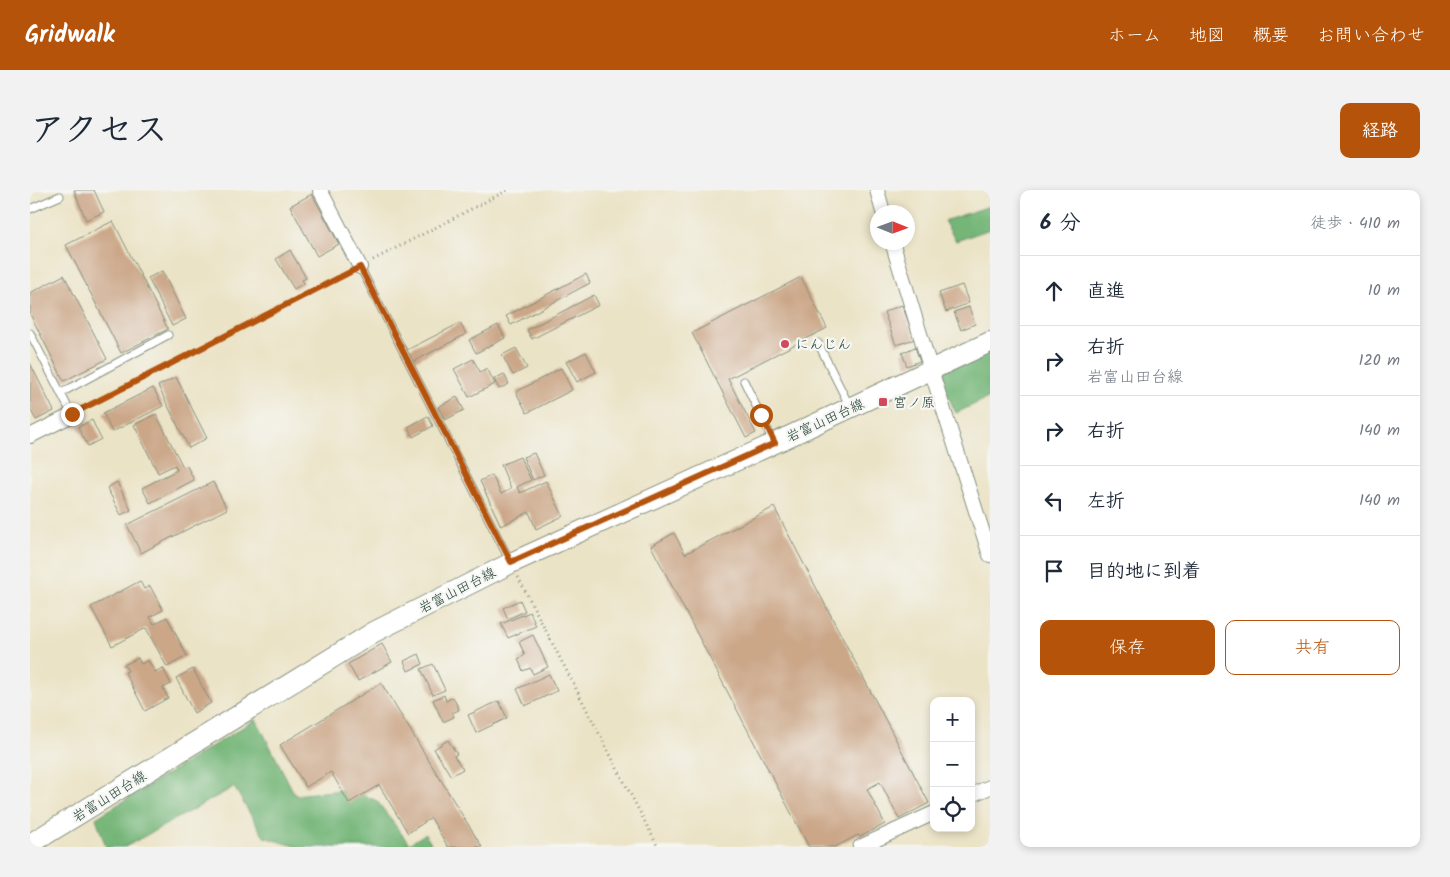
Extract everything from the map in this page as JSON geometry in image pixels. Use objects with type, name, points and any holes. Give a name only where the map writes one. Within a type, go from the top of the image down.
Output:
[{"type":"main road","name":"岩富山田台線","points":[[30,844],[374,632],[511,562],[775,443],[990,342]]},
{"type":"street","points":[[320,190],[360,267]]},
{"type":"street","points":[[877,190],[881,205]]},
{"type":"street","points":[[894,250],[990,555]]},
{"type":"street","points":[[30,436],[72,414]]},
{"type":"street","points":[[975,793],[990,787]]},
{"type":"street","points":[[860,847],[930,815]]},
{"type":"lane","points":[[30,209],[60,196]]},
{"type":"lane","points":[[360,267],[511,562]]},
{"type":"lane","points":[[30,333],[72,414]]},
{"type":"lane","points":[[60,393],[168,335]]},
{"type":"lane","points":[[818,343],[851,408]]},
{"type":"lane","points":[[744,381],[775,443]]},
{"type":"path","points":[[72,414],[508,190]]},
{"type":"path","points":[[511,562],[658,847]]},
{"type":"green space","points":[[990,206],[990,229],[956,241],[944,221]]},
{"type":"green space","points":[[990,349],[990,397],[956,413],[938,374]]},
{"type":"green space","points":[[256,719],[295,795],[351,789],[377,801],[409,844],[425,834],[433,847],[298,847],[264,837],[234,787],[125,847],[106,847],[96,818]]},
{"type":"building","points":[[74,190],[94,190],[104,212],[86,220]]},
{"type":"building","points":[[312,194],[339,244],[317,256],[290,206]]},
{"type":"building","points":[[113,221],[168,329],[121,353],[66,245]]},
{"type":"building","points":[[290,250],[306,278],[302,280],[304,283],[294,289],[276,259]]},
{"type":"building","points":[[162,271],[186,319],[172,326],[148,278]]},
{"type":"building","points":[[586,274],[590,283],[511,325],[506,316]]},
{"type":"building","points":[[64,275],[107,359],[64,381],[30,314],[30,293]]},
{"type":"building","points":[[801,277],[827,328],[728,379],[756,433],[746,438],[692,333]]},
{"type":"building","points":[[962,285],[969,303],[946,312],[939,293]]},
{"type":"building","points":[[594,295],[599,305],[532,339],[527,330]]},
{"type":"building","points":[[902,305],[915,339],[896,345],[884,312]]},
{"type":"building","points":[[969,307],[975,324],[961,330],[954,312]]},
{"type":"building","points":[[460,323],[466,334],[413,362],[407,350]]},
{"type":"building","points":[[498,325],[505,338],[476,353],[469,340]]},
{"type":"building","points":[[915,347],[920,361],[907,366],[902,353]]},
{"type":"building","points":[[516,348],[527,368],[513,375],[502,355]]},
{"type":"building","points":[[586,352],[596,372],[577,382],[566,362]]},
{"type":"building","points":[[473,359],[480,372],[487,368],[495,384],[469,397],[454,369]]},
{"type":"building","points":[[30,363],[54,411],[36,420],[30,409]]},
{"type":"building","points":[[561,368],[572,390],[527,413],[516,392]]},
{"type":"building","points":[[504,374],[509,384],[499,389],[494,379]]},
{"type":"building","points":[[176,377],[207,438],[189,448],[158,386]]},
{"type":"building","points":[[153,388],[163,406],[112,432],[103,413]]},
{"type":"building","points":[[457,397],[464,410],[445,420],[438,407]]},
{"type":"building","points":[[156,414],[183,467],[187,466],[194,480],[150,503],[142,488],[177,470],[175,465],[158,473],[134,425]]},
{"type":"building","points":[[428,416],[433,426],[413,437],[408,427]]},
{"type":"building","points":[[92,420],[101,439],[88,446],[78,427]]},
{"type":"building","points":[[534,453],[544,475],[533,480],[523,457]]},
{"type":"building","points":[[520,457],[531,480],[517,487],[520,493],[546,481],[563,516],[536,529],[529,512],[501,526],[480,481],[492,475],[501,494],[511,489],[501,465]]},
{"type":"building","points":[[117,482],[131,510],[121,515],[107,488]]},
{"type":"building","points":[[213,482],[227,509],[141,553],[127,525]]},
{"type":"building","points":[[774,507],[929,803],[899,819],[880,782],[867,789],[885,824],[835,847],[809,847],[651,546],[674,533],[685,554]]},
{"type":"building","points":[[140,581],[144,589],[150,586],[163,610],[150,617],[154,624],[167,617],[187,656],[167,667],[146,628],[112,646],[91,607]]},
{"type":"building","points":[[520,600],[525,611],[508,619],[503,608]]},
{"type":"building","points":[[530,612],[536,626],[508,638],[501,624]]},
{"type":"building","points":[[533,635],[548,667],[533,674],[530,668],[523,671],[518,659],[525,655],[519,642]]},
{"type":"building","points":[[382,644],[392,662],[358,681],[348,664]]},
{"type":"building","points":[[419,654],[423,664],[408,671],[404,661]]},
{"type":"building","points":[[138,658],[141,664],[148,660],[155,672],[163,668],[171,684],[163,688],[168,698],[145,711],[125,672],[128,671],[124,665]]},
{"type":"building","points":[[433,664],[445,690],[433,695],[421,669]]},
{"type":"building","points":[[193,669],[211,703],[194,713],[176,678]]},
{"type":"building","points":[[549,674],[557,691],[525,706],[517,689]]},
{"type":"building","points":[[381,683],[482,847],[448,847],[431,818],[408,833],[379,785],[349,803],[331,772],[306,787],[280,745]]},
{"type":"building","points":[[444,695],[446,701],[453,697],[459,710],[452,713],[454,717],[443,722],[433,700]]},
{"type":"building","points":[[499,701],[507,718],[476,733],[468,715]]},
{"type":"building","points":[[448,740],[457,754],[454,756],[463,769],[451,776],[434,749]]},
{"type":"place","name":"にんじん","points":[[785,344]]},
{"type":"place","name":"宮ノ原","points":[[883,402]]},
{"type":"route","points":[[72,414],[360,267],[511,562],[775,443],[761,415]]}]
